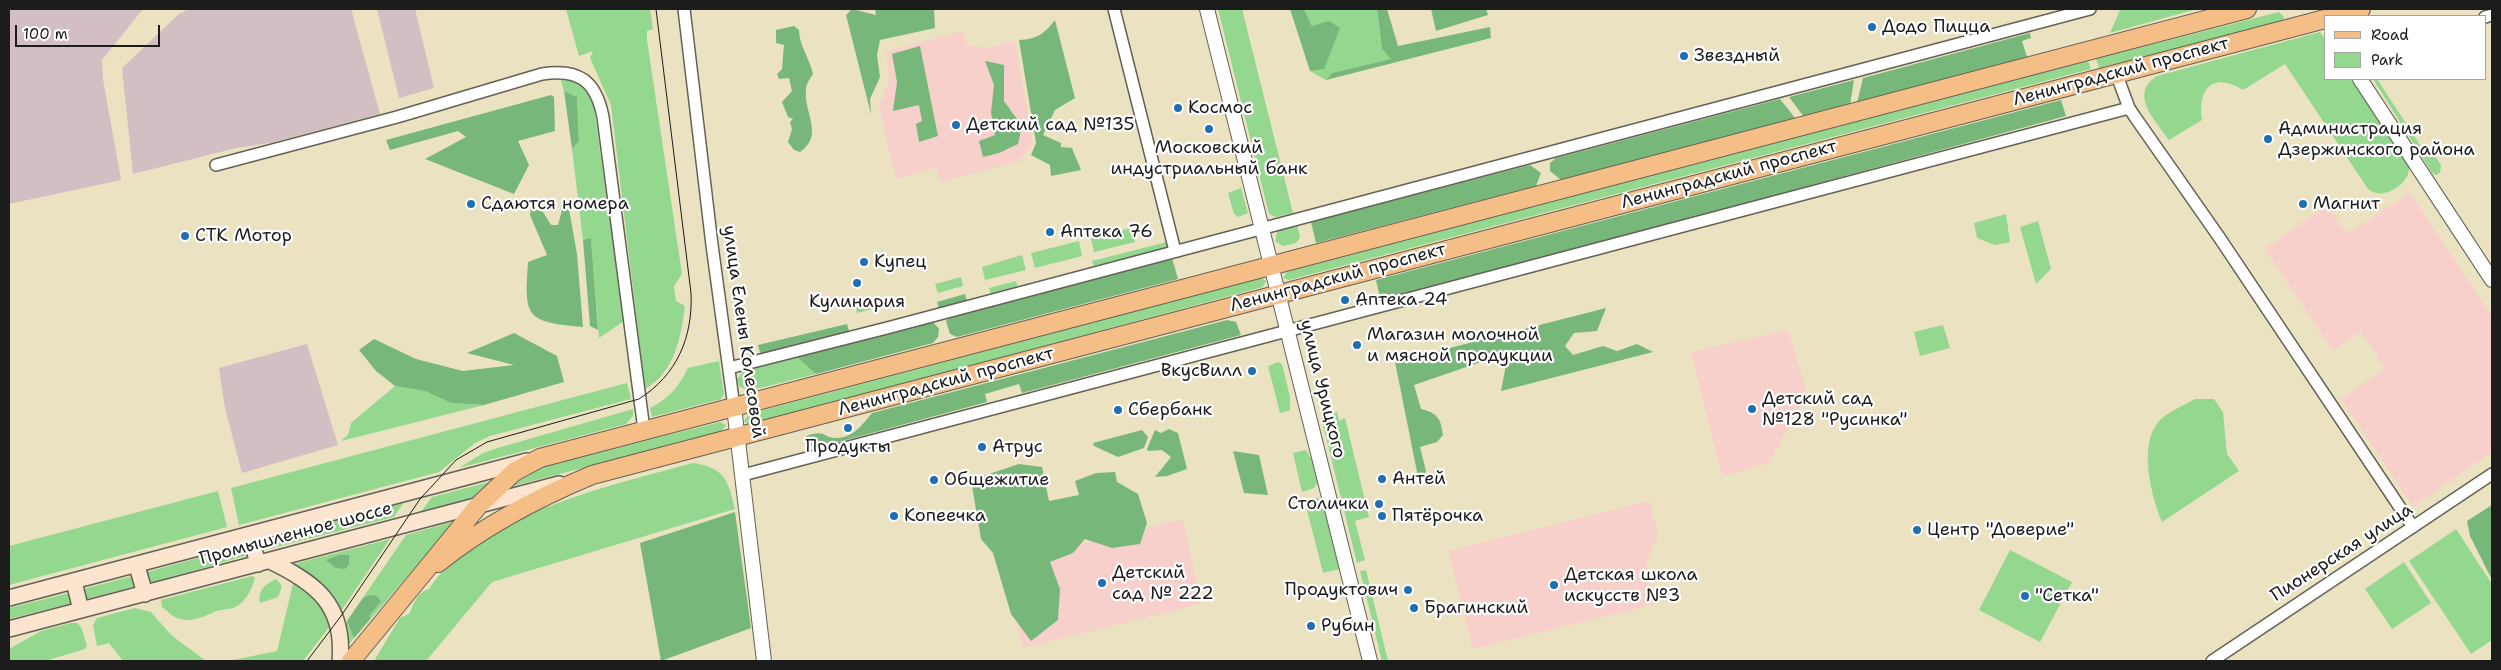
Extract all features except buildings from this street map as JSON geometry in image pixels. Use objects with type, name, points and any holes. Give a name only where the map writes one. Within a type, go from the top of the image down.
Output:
[{"type":"main road","name":"Ленинградский проспект","points":[[351,661],[479,505],[514,472],[540,458],[2245,9]]},
{"type":"main road","name":"Ленинградский проспект","points":[[2328,15],[2361,9]]},
{"type":"main road","name":"Ленинградский проспект","points":[[388,614],[439,562],[485,528],[538,499],[592,475],[739,438],[1279,293],[2116,73],[2323,16]]},
{"type":"main road","name":"Промышленное шоссе","points":[[9,598],[137,566],[250,534],[540,458]]},
{"type":"main road","name":"Промышленное шоссе","points":[[9,629],[592,475]]},
{"type":"main road","points":[[250,534],[264,562],[302,576],[322,595],[333,614],[339,632],[340,661]]},
{"type":"main road","points":[[137,566],[144,594]]},
{"type":"main road","points":[[74,582],[81,610]]},
{"type":"street","name":"улица Елены Колесовой","points":[[684,9],[739,438],[764,661]]},
{"type":"street","points":[[1114,9],[1175,251]]},
{"type":"street","name":"улица Урицкого","points":[[1207,9],[1370,661]]},
{"type":"street","points":[[729,368],[2090,9]]},
{"type":"street","points":[[216,165],[397,117],[542,74],[564,72],[580,78],[592,86],[598,96],[603,117],[644,430]]},
{"type":"street","points":[[2116,73],[2129,108],[2250,282],[2413,527]]},
{"type":"street","points":[[2361,80],[2492,280]]},
{"type":"street","points":[[743,475],[2129,108]]},
{"type":"street","name":"Пионерская улица","points":[[2212,661],[2492,474]]},
{"type":"shaded area","points":[[9,9],[143,9],[102,60],[103,79],[121,180],[9,204]]},
{"type":"shaded area","points":[[189,9],[351,9],[380,114],[270,143],[236,148],[133,174],[122,68],[179,14]]},
{"type":"shaded area","points":[[377,9],[415,9],[434,88],[399,98]]},
{"type":"shaded area","name":"Детский сад №135","points":[[964,31],[967,45],[986,48],[1015,41],[1033,144],[1019,161],[941,182],[936,168],[896,179],[879,106],[890,81],[886,51]]},
{"type":"shaded area","points":[[2410,193],[2492,316],[2492,452],[2413,507],[2341,399],[2385,368],[2361,332],[2333,351],[2265,249],[2326,205],[2347,234]]},
{"type":"shaded area","name":"Детский сад №128 \"Русинка\"","points":[[1788,330],[1807,393],[1769,463],[1722,476],[1691,352]]},
{"type":"shaded area","points":[[307,344],[338,445],[242,473],[225,408],[219,368]]},
{"type":"shaded area","name":"Детская школа искусств №3","points":[[1649,501],[1658,535],[1646,564],[1656,604],[1473,649],[1448,551]]},
{"type":"shaded area","name":"Детский сад № 222","points":[[1183,519],[1201,604],[1023,648],[1003,563]]},
{"type":"green space","points":[[566,9],[650,9],[653,29],[647,31],[647,40],[682,274],[674,286],[676,301],[685,306],[675,353],[663,373],[645,389],[611,105],[590,58],[593,51],[579,56]]},
{"type":"green space","points":[[852,9],[876,15],[875,9],[934,9],[935,28],[880,40],[877,55],[880,77],[870,99],[871,114],[846,15]]},
{"type":"green space","points":[[1218,9],[1242,9],[1293,213],[1276,217],[1269,214]]},
{"type":"green space","points":[[1290,9],[1304,9],[1312,26],[1329,21],[1340,28],[1324,69],[1310,71]]},
{"type":"green space","points":[[1304,9],[1377,9],[1382,49],[1392,59],[1332,73],[1326,80],[1310,71],[1324,69],[1312,26]]},
{"type":"green space","points":[[1377,9],[1387,9],[1398,46],[1490,27],[1491,38],[1326,80],[1332,73],[1391,59],[1382,49]]},
{"type":"green space","points":[[1431,9],[1486,9],[1488,15],[1436,31]]},
{"type":"green space","points":[[2197,9],[2110,33],[2120,10]]},
{"type":"green space","points":[[2279,12],[2284,17],[2282,21],[2099,68],[2096,59]]},
{"type":"green space","points":[[1055,20],[1075,98],[1055,110],[1043,135],[1061,143],[1061,147],[1072,148],[1081,170],[1051,176],[1050,165],[1031,155],[1036,143],[1019,40],[1040,35]]},
{"type":"green space","points":[[794,26],[799,30],[799,36],[813,74],[807,83],[806,89],[812,131],[811,138],[800,152],[794,150],[788,142],[792,129],[790,122],[793,119],[788,117],[782,102],[792,91],[789,78],[779,79],[777,74],[782,69],[784,45],[776,43],[776,30]]},
{"type":"green space","points":[[2320,32],[2324,38],[2324,80],[2353,80],[2408,161],[2409,169],[2407,176],[2397,188],[2389,192],[2374,193],[2368,189],[2285,64],[2243,90],[2223,82],[2209,86],[2202,100],[2202,120],[2169,140],[2147,108],[2145,99],[2145,91],[2149,83],[2157,76]]},
{"type":"green space","points":[[2030,33],[2031,38],[2022,41],[2027,57],[1857,103],[1863,78]]},
{"type":"green space","points":[[920,46],[938,136],[919,142],[916,124],[922,121],[919,105],[893,111],[897,82],[892,54]]},
{"type":"green space","points":[[985,61],[1004,65],[1004,101],[1022,126],[1018,144],[999,153],[983,157],[979,141],[995,135],[991,112],[994,85]]},
{"type":"green space","points":[[2088,61],[2091,69],[1289,280],[1283,278],[1287,272]]},
{"type":"green space","points":[[566,76],[584,88],[590,96],[594,108],[624,321],[599,338],[591,239],[583,240],[572,149],[579,141],[577,97],[564,91],[560,77]]},
{"type":"green space","points":[[1854,80],[1850,105],[1804,117],[1789,97]]},
{"type":"green space","points":[[2374,80],[2378,80],[2422,148],[2428,145],[2441,165],[2440,173],[2436,175],[2432,173]]},
{"type":"green space","points":[[564,91],[577,97],[579,141],[572,149]]},
{"type":"green space","points":[[551,95],[554,97],[555,131],[518,141],[529,165],[514,194],[425,159],[466,137],[458,131],[390,150],[386,140]]},
{"type":"green space","points":[[1780,99],[1796,119],[1561,180],[1550,171],[1550,163],[1556,158]]},
{"type":"green space","points":[[2061,100],[2066,116],[1381,302],[1376,280]]},
{"type":"green space","points":[[1530,165],[1541,173],[1536,186],[1316,243],[1311,222]]},
{"type":"green space","points":[[1241,188],[1248,213],[1238,217],[1234,214],[1228,193]]},
{"type":"green space","points":[[531,208],[543,212],[551,225],[558,225],[562,210],[569,209],[577,254],[583,327],[550,323],[539,319],[533,314],[529,306],[527,295],[528,262],[547,255],[530,215]]},
{"type":"green space","points":[[2006,214],[2010,242],[1995,245],[1977,238],[1974,223]]},
{"type":"green space","points":[[2038,221],[2051,269],[2036,284],[2020,227]]},
{"type":"green space","points":[[1297,224],[1300,237],[1296,243],[1283,246],[1275,241],[1278,229]]},
{"type":"green space","points":[[1131,228],[1135,242],[1094,252],[1091,238]]},
{"type":"green space","points":[[591,238],[598,330],[590,326],[583,240]]},
{"type":"green space","points":[[1079,241],[1082,256],[1035,268],[1031,253]]},
{"type":"green space","points":[[1167,242],[1168,248],[1094,267],[1092,261]]},
{"type":"green space","points":[[1022,255],[1026,270],[985,280],[982,267]]},
{"type":"green space","points":[[1172,258],[1178,279],[957,337],[950,334],[946,321],[951,315]]},
{"type":"green space","points":[[961,277],[963,286],[938,293],[935,284]]},
{"type":"green space","points":[[1261,278],[1266,281],[1263,287],[749,425],[744,421],[749,414]]},
{"type":"green space","points":[[1016,281],[1018,287],[991,294],[989,288]]},
{"type":"green space","points":[[965,294],[967,301],[939,309],[937,302]]},
{"type":"green space","points":[[879,298],[882,306],[857,313],[855,304]]},
{"type":"green space","points":[[1606,308],[1597,331],[1574,333],[1565,346],[1573,355],[1603,346],[1617,351],[1637,344],[1653,352],[1501,391],[1505,370],[1505,351],[1478,363],[1414,385],[1421,409],[1431,412],[1437,417],[1441,424],[1443,435],[1437,442],[1420,447],[1426,471],[1420,487],[1395,362]]},
{"type":"green space","points":[[1227,320],[1236,322],[1241,335],[1022,393],[1019,384],[985,394],[987,402],[816,448],[808,444],[806,436],[813,434],[818,433],[832,438],[847,436],[857,430],[872,413]]},
{"type":"green space","points":[[928,321],[934,323],[939,329],[938,337],[933,343],[816,374],[796,356]]},
{"type":"green space","points":[[847,324],[850,334],[761,356],[758,345]]},
{"type":"green space","points":[[1943,325],[1950,348],[1920,356],[1914,332]]},
{"type":"green space","points":[[514,333],[557,356],[564,382],[484,405],[451,403],[425,391],[395,386],[376,371],[359,350],[374,339],[416,359],[463,371],[514,365],[467,353]]},
{"type":"green space","points":[[796,356],[816,374],[748,391],[739,386],[737,379],[745,369]]},
{"type":"green space","points":[[719,361],[724,394],[721,399],[652,417],[650,408],[673,391],[688,368]]},
{"type":"green space","points":[[1278,362],[1282,364],[1290,397],[1290,410],[1280,413],[1268,366]]},
{"type":"green space","points":[[627,383],[631,399],[490,436],[475,443],[439,472],[239,525],[231,488]]},
{"type":"green space","points":[[395,386],[425,391],[451,403],[484,405],[341,441],[348,435],[351,423]]},
{"type":"green space","points":[[2195,399],[2214,399],[2223,412],[2227,454],[2239,471],[2162,522],[2148,470],[2149,443],[2159,421]]},
{"type":"green space","points":[[633,409],[633,416],[626,424],[459,468],[483,453]]},
{"type":"green space","points":[[1337,412],[1339,421],[1345,418],[1369,517],[1355,521],[1365,560],[1357,563],[1321,417]]},
{"type":"green space","points":[[720,422],[726,425],[721,432],[513,486],[530,472],[543,467]]},
{"type":"green space","points":[[1169,429],[1178,433],[1187,469],[1167,476],[1155,477],[1171,457],[1162,450],[1148,451],[1147,449],[1155,430],[1161,433]]},
{"type":"green space","points":[[1142,430],[1148,437],[1144,448],[1118,457],[1094,446],[1093,443]]},
{"type":"green space","points":[[1306,450],[1313,462],[1318,482],[1314,488],[1302,492],[1293,453]]},
{"type":"green space","points":[[1233,451],[1259,455],[1268,495],[1244,493]]},
{"type":"green space","points":[[693,463],[704,465],[719,472],[727,483],[735,509],[492,582],[426,661],[374,661],[400,618],[409,614],[419,596],[429,589],[451,563],[479,541],[512,522],[549,506],[587,493]]},
{"type":"green space","points":[[1019,464],[1042,467],[1049,501],[1079,495],[1075,481],[1096,473],[1115,472],[1117,482],[1138,494],[1147,523],[1140,544],[1112,548],[1085,539],[1073,553],[1050,562],[1060,589],[1058,620],[1031,641],[1011,614],[993,553],[981,539],[971,480]]},
{"type":"green space","points":[[489,482],[475,497],[421,512],[432,497]]},
{"type":"green space","points":[[218,491],[227,527],[9,585],[9,546]]},
{"type":"green space","points":[[1318,498],[1323,502],[1340,569],[1323,573],[1305,502]]},
{"type":"green space","points":[[404,502],[394,517],[265,550],[262,540]]},
{"type":"green space","points":[[2492,505],[2492,580],[2470,536],[2467,521]]},
{"type":"green space","points":[[735,512],[751,628],[661,661],[640,543]]},
{"type":"green space","points":[[455,521],[349,644],[345,624],[406,535]]},
{"type":"green space","points":[[2456,529],[2492,584],[2492,640],[2471,654],[2409,561]]},
{"type":"green space","points":[[390,539],[339,614],[322,585],[294,564]]},
{"type":"green space","points":[[245,545],[248,555],[150,583],[147,572]]},
{"type":"green space","name":"\"Сетка\"","points":[[2010,550],[2072,582],[2040,642],[1979,610]]},
{"type":"green space","points":[[339,555],[349,555],[349,564],[345,569],[336,568],[326,560]]},
{"type":"green space","points":[[2404,562],[2431,603],[2392,629],[2365,589]]},
{"type":"green space","points":[[1366,570],[1388,661],[1382,661],[1360,571]]},
{"type":"green space","points":[[133,576],[136,586],[87,599],[83,589]]},
{"type":"green space","points":[[252,576],[255,577],[248,595],[233,608],[216,611],[196,619],[186,620],[175,617],[162,607],[161,600]]},
{"type":"green space","points":[[276,579],[282,586],[278,597],[260,603],[261,591],[266,585]]},
{"type":"green space","points":[[298,581],[318,601],[330,626],[303,661],[228,661],[277,651],[293,584]]},
{"type":"green space","points":[[69,593],[72,603],[9,619],[9,608]]},
{"type":"green space","points":[[370,595],[377,596],[381,601],[369,616],[370,619],[354,638],[347,621],[363,598]]},
{"type":"green space","points":[[135,608],[151,612],[171,635],[206,661],[123,661],[109,643],[97,646],[93,625],[97,618]]},
{"type":"green space","points":[[77,623],[81,627],[87,646],[85,649],[45,661],[9,661],[9,649],[41,631]]},
{"type":"tram line","points":[[307,661],[341,616],[420,499],[456,460],[487,442],[639,399],[663,379],[673,367],[680,354],[689,325],[691,293],[656,9]]},
{"type":"place","name":"Додо Пицца","points":[[1872,27]]},
{"type":"place","name":"Звездный","points":[[1684,56]]},
{"type":"place","name":"Космос","points":[[1178,108]]},
{"type":"place","name":"Детский сад №135","points":[[956,125]]},
{"type":"place","name":"Московский индустриальный банк","points":[[1209,129]]},
{"type":"place","name":"Администрация Дзержинского района","points":[[2268,139]]},
{"type":"place","name":"Сдаются номера","points":[[471,204]]},
{"type":"place","name":"Магнит","points":[[2303,204]]},
{"type":"place","name":"Аптека 76","points":[[1050,232]]},
{"type":"place","name":"СТК Мотор","points":[[185,236]]},
{"type":"place","name":"Купец","points":[[864,262]]},
{"type":"place","name":"Кулинария","points":[[857,283]]},
{"type":"place","name":"Аптека 24","points":[[1345,300]]},
{"type":"place","name":"Магазин молочной и мясной продукции","points":[[1357,345]]},
{"type":"place","name":"ВкусВилл","points":[[1252,371]]},
{"type":"place","name":"Детский сад №128 \"Русинка\"","points":[[1752,409]]},
{"type":"place","name":"Сбербанк","points":[[1118,410]]},
{"type":"place","name":"Продукты","points":[[848,428]]},
{"type":"place","name":"Атрус","points":[[982,447]]},
{"type":"place","name":"Антей","points":[[1382,479]]},
{"type":"place","name":"Общежитие","points":[[934,480]]},
{"type":"place","name":"Столички","points":[[1379,504]]},
{"type":"place","name":"Копеечка","points":[[894,516]]},
{"type":"place","name":"Пятёрочка","points":[[1382,516]]},
{"type":"place","name":"Центр \"Доверие\"","points":[[1917,530]]},
{"type":"place","name":"Детский сад № 222","points":[[1102,583]]},
{"type":"place","name":"Детская школа искусств №3","points":[[1554,585]]},
{"type":"place","name":"Продуктович","points":[[1408,590]]},
{"type":"place","name":"\"Сетка\"","points":[[2025,596]]},
{"type":"place","name":"Брагинский","points":[[1414,608]]},
{"type":"place","name":"Рубин","points":[[1311,626]]}]
